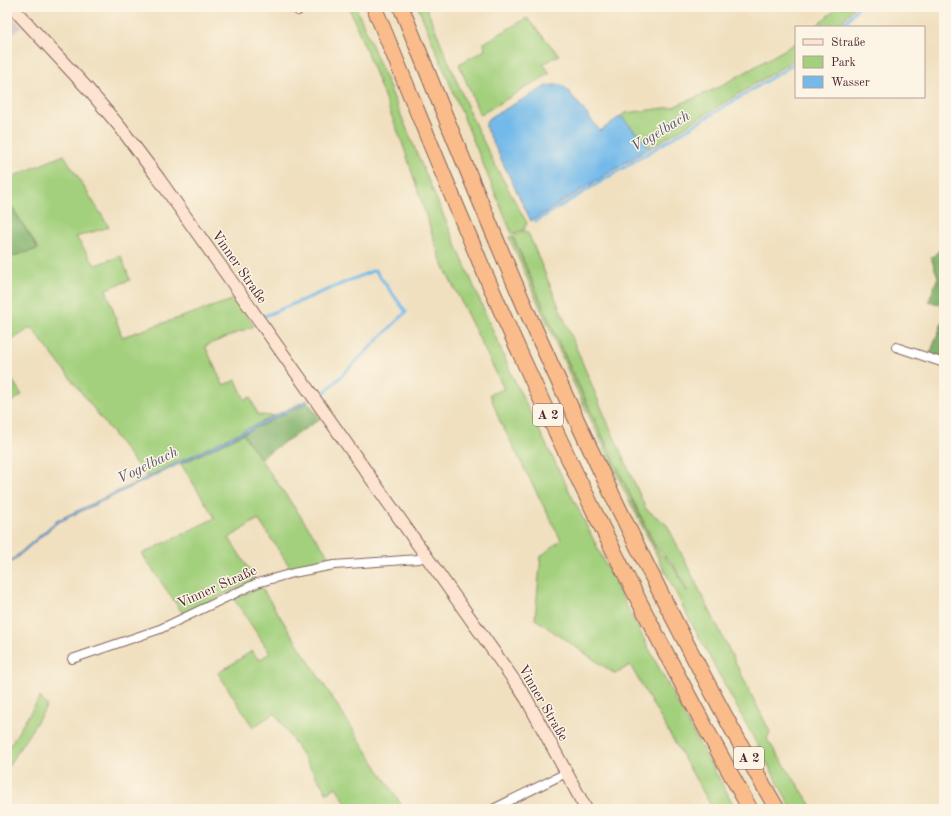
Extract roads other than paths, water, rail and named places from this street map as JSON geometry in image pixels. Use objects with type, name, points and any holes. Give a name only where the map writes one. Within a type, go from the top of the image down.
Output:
[{"type":"highway","name":"A 2","points":[[374,7],[484,272],[524,364],[560,441],[666,655],[750,809]]},
{"type":"highway","name":"A 2","points":[[401,7],[498,244],[564,392],[680,630],[777,809]]},
{"type":"street","name":"Vinner Straße","points":[[12,7],[88,89],[129,139],[526,698],[586,809]]},
{"type":"street","points":[[896,347],[944,363]]},
{"type":"street","name":"Vinner Straße","points":[[72,659],[160,629],[258,583],[334,564],[419,559],[426,557]]},
{"type":"street","points":[[493,809],[566,773]]},
{"type":"water","points":[[562,85],[600,131],[621,116],[650,148],[531,221],[486,128],[486,123],[489,118],[547,86]]},
{"type":"water","points":[[307,400],[308,402],[57,523],[7,566],[7,564],[56,521]]},
{"type":"waterway","name":"Vogelbach","points":[[843,26],[858,7]]},
{"type":"waterway","name":"Vogelbach","points":[[536,221],[795,64]]},
{"type":"waterway","points":[[262,317],[375,270],[406,312]]},
{"type":"waterway","name":"Vogelbach","points":[[321,396],[406,312]]}]
